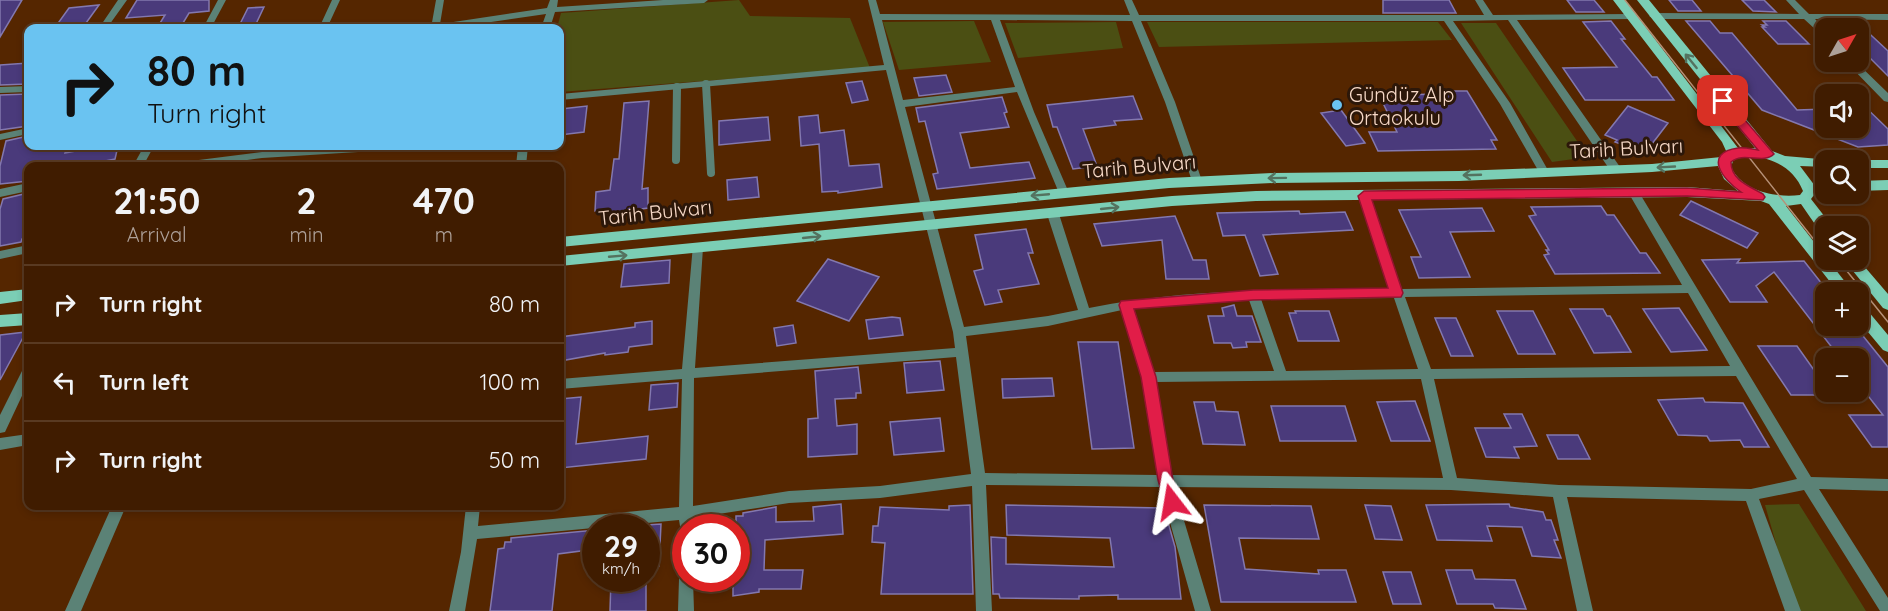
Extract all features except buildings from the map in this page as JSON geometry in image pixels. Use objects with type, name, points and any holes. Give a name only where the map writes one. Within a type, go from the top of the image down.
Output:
[{"type":"main road","points":[[1619,0],[1728,141],[1729,157],[1725,170],[1731,180],[1758,197]]},
{"type":"main road","points":[[1643,0],[1768,154],[1798,170],[1807,180],[1807,195],[1819,216]]},
{"type":"main road","name":"Tarih Bulvarı","points":[[564,242],[1197,182],[1698,166],[1753,152],[1768,154]]},
{"type":"main road","points":[[1782,160],[1815,162]]},
{"type":"main road","points":[[1869,164],[1888,164]]},
{"type":"main road","points":[[1869,185],[1888,184]]},
{"type":"main road","points":[[564,261],[1172,201],[1256,196],[1687,192],[1758,197],[1775,202],[1792,203],[1815,192]]},
{"type":"main road","points":[[1775,202],[1838,282]]},
{"type":"main road","points":[[1859,270],[1888,304]]},
{"type":"main road","points":[[0,298],[24,295]]},
{"type":"main road","points":[[0,321],[24,319]]},
{"type":"main road","points":[[1869,323],[1888,346]]},
{"type":"street","points":[[106,24],[123,0]]},
{"type":"street","points":[[209,24],[222,0]]},
{"type":"street","points":[[325,24],[336,0]]},
{"type":"street","points":[[436,24],[440,0]]},
{"type":"street","points":[[547,24],[554,0]]},
{"type":"street","points":[[461,24],[551,10],[704,0]]},
{"type":"street","points":[[872,0],[959,332],[979,480],[984,611]]},
{"type":"street","points":[[1128,0],[1170,102],[1197,182]]},
{"type":"street","points":[[1479,0],[1491,19]]},
{"type":"street","points":[[1790,0],[1815,25]]},
{"type":"street","points":[[875,17],[1397,20],[1631,16]]},
{"type":"street","points":[[1654,16],[1888,17]]},
{"type":"street","points":[[995,18],[1020,89],[1064,193]]},
{"type":"street","points":[[1446,18],[1505,103],[1544,172]]},
{"type":"street","points":[[1511,18],[1616,170]]},
{"type":"street","points":[[564,97],[890,67]]},
{"type":"street","points":[[1861,72],[1888,99]]},
{"type":"street","points":[[0,90],[24,89]]},
{"type":"street","points":[[900,104],[1020,89]]},
{"type":"street","points":[[0,136],[24,132]]},
{"type":"street","points":[[203,162],[264,150]]},
{"type":"street","points":[[0,193],[24,188]]},
{"type":"street","points":[[1633,192],[1807,483],[1888,611]]},
{"type":"street","points":[[1364,196],[1396,293],[1426,373],[1451,484]]},
{"type":"street","points":[[1053,214],[1085,314]]},
{"type":"street","points":[[686,513],[688,374],[697,248]]},
{"type":"street","points":[[0,255],[24,250]]},
{"type":"street","points":[[959,332],[1048,321],[1126,305],[1253,295],[1689,289]]},
{"type":"street","points":[[1253,295],[1282,376]]},
{"type":"street","points":[[1126,305],[1149,377],[1165,480],[1203,611]]},
{"type":"street","points":[[564,384],[962,352]]},
{"type":"street","points":[[1149,377],[1740,371]]},
{"type":"street","points":[[0,428],[24,379]]},
{"type":"street","points":[[0,444],[24,441]]},
{"type":"street","points":[[470,533],[686,513],[789,497],[880,492],[979,480],[1451,484],[1559,491],[1751,495],[1807,483],[1888,485]]},
{"type":"street","points":[[1559,491],[1585,611]]},
{"type":"street","points":[[1751,495],[1793,611]]},
{"type":"street","points":[[73,611],[117,510]]},
{"type":"street","points":[[457,611],[473,510]]},
{"type":"street","points":[[686,592],[686,611]]},
{"type":"lane","points":[[706,84],[711,173]]},
{"type":"lane","points":[[676,160],[677,87]]},
{"type":"green space","points":[[739,0],[750,16],[850,18],[870,68],[564,92],[564,24],[558,24],[561,13]]},
{"type":"green space","points":[[974,21],[991,62],[899,70],[883,22]]},
{"type":"green space","points":[[1116,22],[1123,48],[1018,58],[1005,23]]},
{"type":"green space","points":[[1147,22],[1438,22],[1452,40],[1159,47]]},
{"type":"green space","points":[[1461,23],[1496,23],[1588,157],[1552,162]]},
{"type":"green space","points":[[1799,504],[1866,611],[1799,611],[1783,568],[1765,505]]},
{"type":"tram line","points":[[1625,0],[1815,241]]},
{"type":"tram line","points":[[1846,270],[1888,322]]},
{"type":"place","name":"Gündüz Alp Ortaokulu","points":[[1337,105]]},
{"type":"route","points":[[1172,502],[1165,480],[1149,377],[1126,305],[1253,295],[1396,293],[1364,196],[1687,192],[1758,197],[1731,180],[1725,170],[1725,161],[1738,152],[1768,154],[1723,101]]}]
